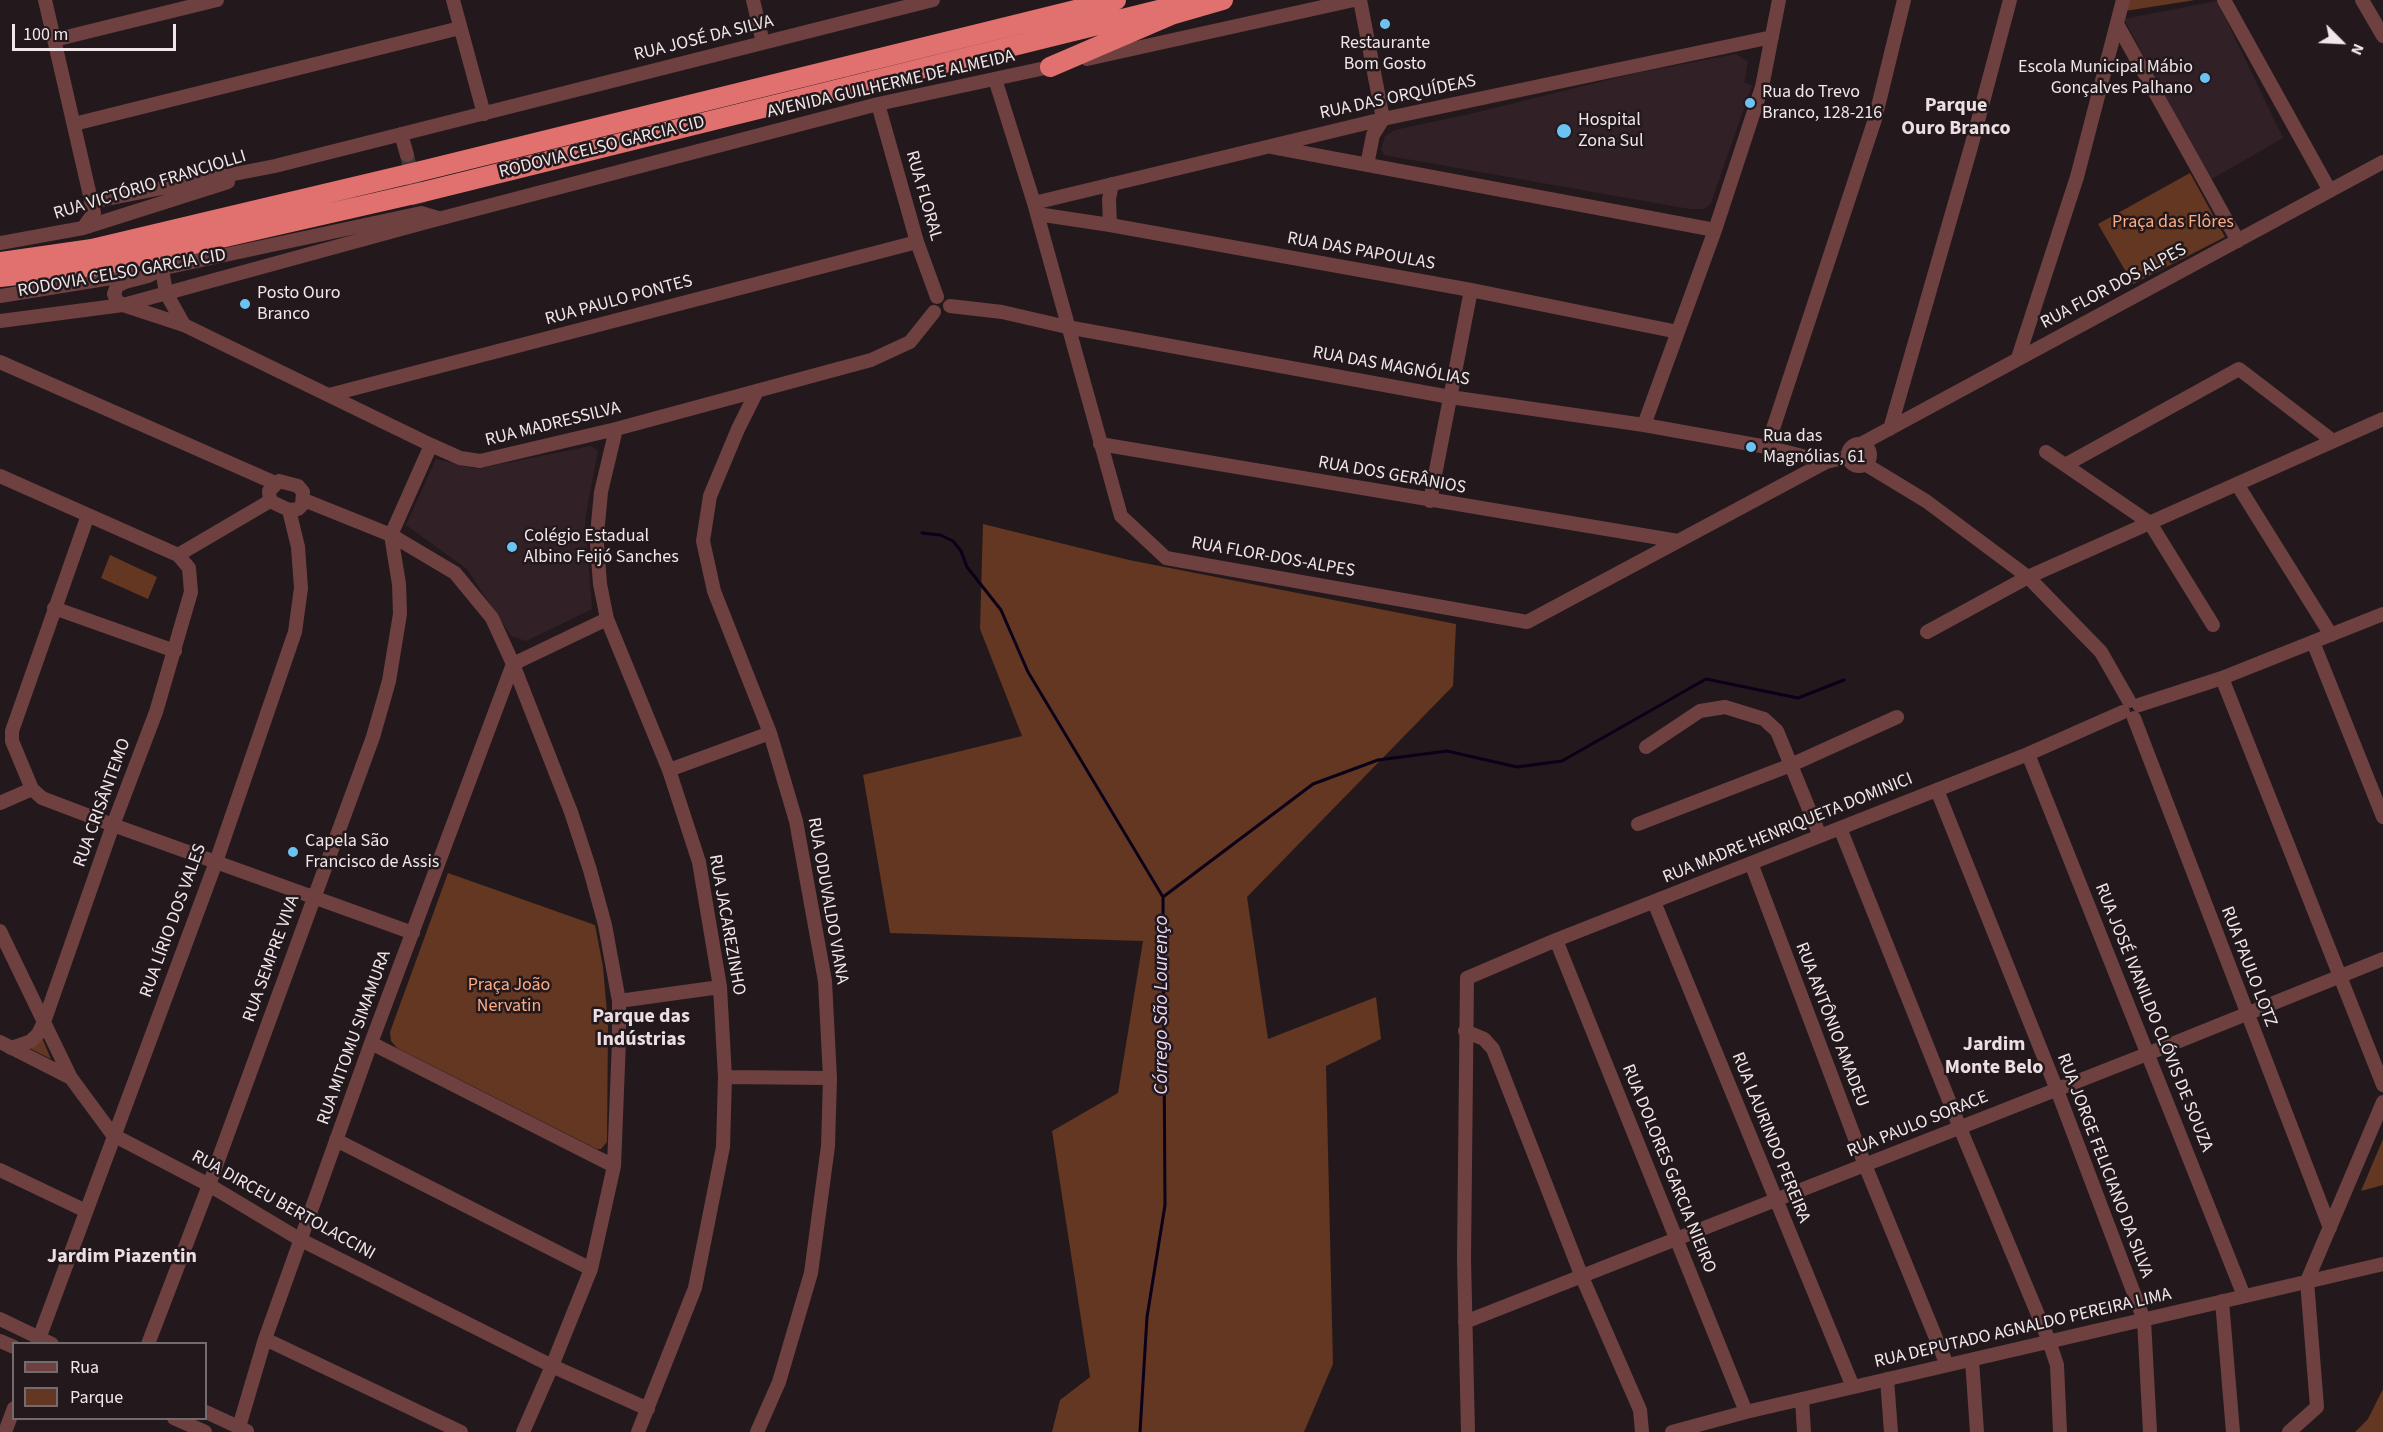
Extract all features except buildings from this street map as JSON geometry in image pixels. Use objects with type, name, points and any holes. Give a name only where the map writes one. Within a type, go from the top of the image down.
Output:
[{"type":"highway","name":"RODOVIA CELSO GARCIA CID","points":[[0,262],[28,260],[92,249],[421,171],[1116,0]]},
{"type":"highway","name":"RODOVIA CELSO GARCIA CID","points":[[0,277],[102,265],[423,192],[1199,0]]},
{"type":"highway","points":[[1050,67],[1171,15],[1223,0]]},
{"type":"street","points":[[45,0],[94,213],[83,228]]},
{"type":"street","points":[[54,40],[217,0]]},
{"type":"street","points":[[453,0],[484,114]]},
{"type":"street","points":[[753,0],[763,43]]},
{"type":"street","name":"RUA JOSÉ DA SILVA","points":[[484,114],[933,0]]},
{"type":"street","name":"AVENIDA GUILHERME DE ALMEIDA","points":[[421,213],[440,219],[878,104],[1354,0]]},
{"type":"street","points":[[1360,0],[1383,119],[1373,135],[1367,165]]},
{"type":"street","points":[[1644,425],[1715,230],[1762,87],[1779,0]]},
{"type":"street","points":[[1767,447],[1875,119],[1904,0]]},
{"type":"street","points":[[1890,429],[1971,147],[2010,0]]},
{"type":"street","points":[[2018,358],[2077,177],[2123,0]]},
{"type":"street","points":[[2224,0],[2330,191]]},
{"type":"street","points":[[2362,0],[2383,36]]},
{"type":"street","points":[[2117,24],[2238,241]]},
{"type":"street","points":[[74,124],[460,28]]},
{"type":"street","name":"RUA DAS ORQUÍDEAS","points":[[1036,208],[1112,184],[1266,146],[1772,37]]},
{"type":"street","name":"RUA FLOR-DOS-ALPES","points":[[995,79],[1036,208],[1120,516],[1166,558],[1527,622],[1826,462],[1848,457]]},
{"type":"street","name":"RUA FLORAL","points":[[878,104],[917,242],[937,297]]},
{"type":"street","name":"RUA VICTÓRIO FRANCIOLLI","points":[[91,202],[275,166],[484,114]]},
{"type":"street","points":[[401,134],[407,155]]},
{"type":"street","points":[[1266,146],[1715,230]]},
{"type":"street","name":"RUA FLOR DOS ALPES","points":[[1861,444],[2383,162]]},
{"type":"street","name":"RUA VICTÓRIO FRANCIOLLI","points":[[0,243],[83,228],[184,198],[275,166]]},
{"type":"street","points":[[1110,225],[1109,199],[1112,184]]},
{"type":"street","name":"RUA DAS PAPOULAS","points":[[1036,208],[1110,225],[1471,290],[1678,332]]},
{"type":"street","points":[[0,321],[123,305],[421,213]]},
{"type":"street","name":"RODOVIA CELSO GARCIA CID","points":[[0,296],[162,269],[421,213]]},
{"type":"street","name":"RUA PAULO PONTES","points":[[329,395],[917,242]]},
{"type":"street","points":[[123,305],[117,301],[114,294],[117,286],[162,269],[166,293],[184,325]]},
{"type":"street","points":[[1430,501],[1471,290]]},
{"type":"street","points":[[937,297],[946,298],[950,306],[945,314],[939,314],[934,312],[932,304],[937,297]]},
{"type":"street","name":"RUA MADRESSILVA","points":[[123,305],[184,325],[460,458],[488,461],[871,360],[910,342],[934,312]]},
{"type":"street","name":"RUA DAS MAGNÓLIAS","points":[[950,306],[1002,312],[1067,327],[1450,397],[1644,425],[1767,447],[1826,462]]},
{"type":"street","points":[[0,362],[275,483]]},
{"type":"street","points":[[2067,465],[2239,369],[2332,441]]},
{"type":"street","name":"RUA ODUVALDO VIANA","points":[[757,391],[738,429],[710,496],[703,541],[714,591],[770,732],[796,820],[825,981],[830,1078],[828,1146],[811,1273],[779,1382],[757,1432]]},
{"type":"street","points":[[1927,632],[2028,577],[2383,418]]},
{"type":"street","name":"RUA JACAREZINHO","points":[[616,429],[602,492],[597,544],[607,619],[669,770],[699,862],[720,987],[725,1077],[723,1148],[695,1288],[638,1432]]},
{"type":"street","name":"RUA DOS GERÂNIOS","points":[[1100,444],[1678,541]]},
{"type":"street","points":[[1861,444],[1869,451],[1869,459],[1864,464],[1855,465],[1848,457],[1851,447],[1861,444]]},
{"type":"street","points":[[391,535],[431,445]]},
{"type":"street","points":[[2046,452],[2150,523],[2213,625]]},
{"type":"street","name":"RUA PAULO LOTZ","points":[[1864,464],[1926,501],[2028,577],[2101,652],[2131,709],[2330,1228]]},
{"type":"street","points":[[0,476],[178,555],[270,501]]},
{"type":"street","points":[[279,481],[287,481],[298,486],[303,492],[303,505],[298,509],[289,510],[270,501],[268,491],[279,481]]},
{"type":"street","points":[[2237,484],[2331,635]]},
{"type":"street","points":[[304,500],[391,535],[455,573],[492,618],[560,781],[586,855],[605,925],[618,1001],[619,1040],[614,1166],[591,1269],[523,1432]]},
{"type":"street","name":"RUA LÍRIO DOS VALES","points":[[43,1342],[86,1211],[216,862],[295,632],[301,588],[298,547],[289,510]]},
{"type":"street","points":[[88,515],[12,731],[12,741],[32,789],[42,798],[113,825],[413,933]]},
{"type":"street","name":"RUA SEMPRE VIVA","points":[[149,1342],[367,755],[390,675],[400,607],[399,584],[391,535]]},
{"type":"street","name":"RUA CRISÂNTEMO","points":[[5,1045],[31,1041],[38,1034],[44,1022],[113,825],[156,712],[189,603],[192,585],[189,568],[178,555]]},
{"type":"street","points":[[54,608],[175,651]]},
{"type":"street","name":"RUA MADRE HENRIQUETA DOMINICI","points":[[1465,1031],[1467,978],[1556,940],[2028,754],[2131,709],[2222,678],[2383,614]]},
{"type":"street","points":[[513,664],[607,619]]},
{"type":"street","points":[[2313,642],[2383,818]]},
{"type":"street","name":"RUA MITOMU SIMAMURA","points":[[240,1431],[265,1339],[371,1043],[513,664]]},
{"type":"street","points":[[2222,678],[2383,1085]]},
{"type":"street","points":[[1646,747],[1700,711],[1725,707],[1764,719],[1777,731],[1820,836]]},
{"type":"street","points":[[1638,824],[1791,765],[1897,717]]},
{"type":"street","points":[[669,770],[770,732]]},
{"type":"street","name":"RUA JOSÉ IVANILDO CLÓVIS DE SOUZA","points":[[2028,754],[2244,1296]]},
{"type":"street","points":[[0,803],[32,789]]},
{"type":"street","name":"RUA JORGE FELICIANO DA SILVA","points":[[1937,790],[2144,1320],[2150,1432]]},
{"type":"street","points":[[1840,828],[1960,1128],[2049,1341],[2057,1365],[2061,1432]]},
{"type":"street","name":"RUA ANTÔNIO AMADEU","points":[[1751,863],[1865,1165],[1947,1365]]},
{"type":"street","name":"RUA LAURINDO PEREIRA","points":[[1654,902],[1853,1387]]},
{"type":"street","name":"RUA DIRCEU BERTOLACCINI","points":[[0,931],[71,1078],[113,1135],[209,1185],[301,1240],[552,1366],[648,1409]]},
{"type":"street","name":"RUA DOLORES GARCIA NIEIRO","points":[[1556,940],[1746,1412]]},
{"type":"street","name":"RUA PAULO SORACE","points":[[1465,1322],[2383,959]]},
{"type":"street","points":[[618,1001],[720,987]]},
{"type":"street","points":[[1468,1432],[1465,1322],[1465,1031],[1484,1040],[1493,1049],[1582,1277],[1640,1410],[1642,1432]]},
{"type":"street","points":[[371,1043],[614,1166]]},
{"type":"street","points":[[5,1045],[71,1078]]},
{"type":"street","points":[[725,1077],[830,1078]]},
{"type":"street","points":[[2289,1432],[2317,1407],[2307,1281],[2383,1102]]},
{"type":"street","points":[[336,1140],[591,1269]]},
{"type":"street","points":[[0,1170],[86,1211]]},
{"type":"street","name":"RUA DEPUTADO AGNALDO PEREIRA LIMA","points":[[1672,1432],[1717,1426],[1746,1412],[2383,1264]]},
{"type":"street","points":[[2222,1301],[2233,1432]]},
{"type":"street","points":[[0,1319],[43,1342]]},
{"type":"street","points":[[265,1339],[461,1432]]},
{"type":"street","points":[[1972,1360],[1977,1432]]},
{"type":"street","points":[[1887,1379],[1892,1432]]},
{"type":"street","points":[[1802,1399],[1804,1432]]},
{"type":"street","points":[[5,1432],[12,1413]]},
{"type":"street","points":[[207,1413],[240,1431]]},
{"type":"street","points":[[176,1420],[205,1432]]},
{"type":"shaded area","name":"Escola Municipal Mábio Gonçalves Palhano","points":[[2217,1],[2283,138],[2210,180],[2124,19]]},
{"type":"shaded area","name":"Hospital Zona Sul","points":[[1736,54],[1748,62],[1744,83],[1752,85],[1711,203],[1704,209],[1690,209],[1384,155],[1381,149],[1385,136],[1395,130],[1632,74]]},
{"type":"shaded area","name":"Colégio Estadual Albino Feijó Sanches","points":[[591,446],[598,451],[585,519],[592,609],[526,641],[511,636],[467,569],[406,525],[436,459],[476,469]]},
{"type":"green space","points":[[2128,0],[2195,0],[2125,11]]},
{"type":"green space","name":"Praça das Flôres","points":[[2190,173],[2225,237],[2133,284],[2098,224]]},
{"type":"green space","points":[[983,524],[1129,560],[1456,624],[1453,686],[1247,897],[1268,1039],[1376,997],[1381,1039],[1326,1066],[1333,1364],[1304,1432],[1052,1432],[1060,1400],[1090,1377],[1052,1131],[1118,1093],[1143,941],[890,933],[863,775],[1022,736],[980,629]]},
{"type":"green space","points":[[110,555],[157,577],[148,599],[101,578]]},
{"type":"green space","name":"Praça João Nervatin","points":[[448,873],[595,925],[603,967],[608,1024],[607,1142],[601,1149],[397,1048],[391,1041],[390,1032]]},
{"type":"green space","points":[[42,1038],[51,1059],[29,1048]]},
{"type":"green space","points":[[2383,1139],[2383,1185],[2361,1191]]},
{"type":"green space","points":[[2383,1389],[2383,1432],[2355,1432],[2368,1419]]},
{"type":"waterway","points":[[922,533],[940,535],[953,541],[961,551],[967,567],[1001,610],[1028,672],[1163,897]]},
{"type":"waterway","name":"Córrego São Lourenço","points":[[1140,1432],[1147,1317],[1165,1205],[1163,897],[1313,784],[1378,760],[1447,751],[1517,767],[1562,761],[1706,679],[1798,698],[1844,680]]},
{"type":"tunnel","points":[[407,155],[419,204]]},
{"type":"place","name":"Restaurante Bom Gosto","points":[[1385,24]]},
{"type":"place","name":"Escola Municipal Mábio Gonçalves Palhano","points":[[2205,78]]},
{"type":"place","name":"Rua do Trevo Branco, 128-216","points":[[1750,103]]},
{"type":"place","name":"Hospital Zona Sul","points":[[1564,131]]},
{"type":"place","name":"Posto Ouro Branco","points":[[245,304]]},
{"type":"place","name":"Rua das Magnólias, 61","points":[[1751,447]]},
{"type":"place","name":"Colégio Estadual Albino Feijó Sanches","points":[[512,547]]},
{"type":"place","name":"Capela São Francisco de Assis","points":[[293,852]]},
{"type":"district","name":"Parque Ouro Branco","points":[[1956,118]]},
{"type":"district","name":"Parque das Indústrias","points":[[641,1030]]},
{"type":"district","name":"Jardim Monte Belo","points":[[1994,1058]]},
{"type":"district","name":"Jardim Piazentin","points":[[122,1258]]}]
